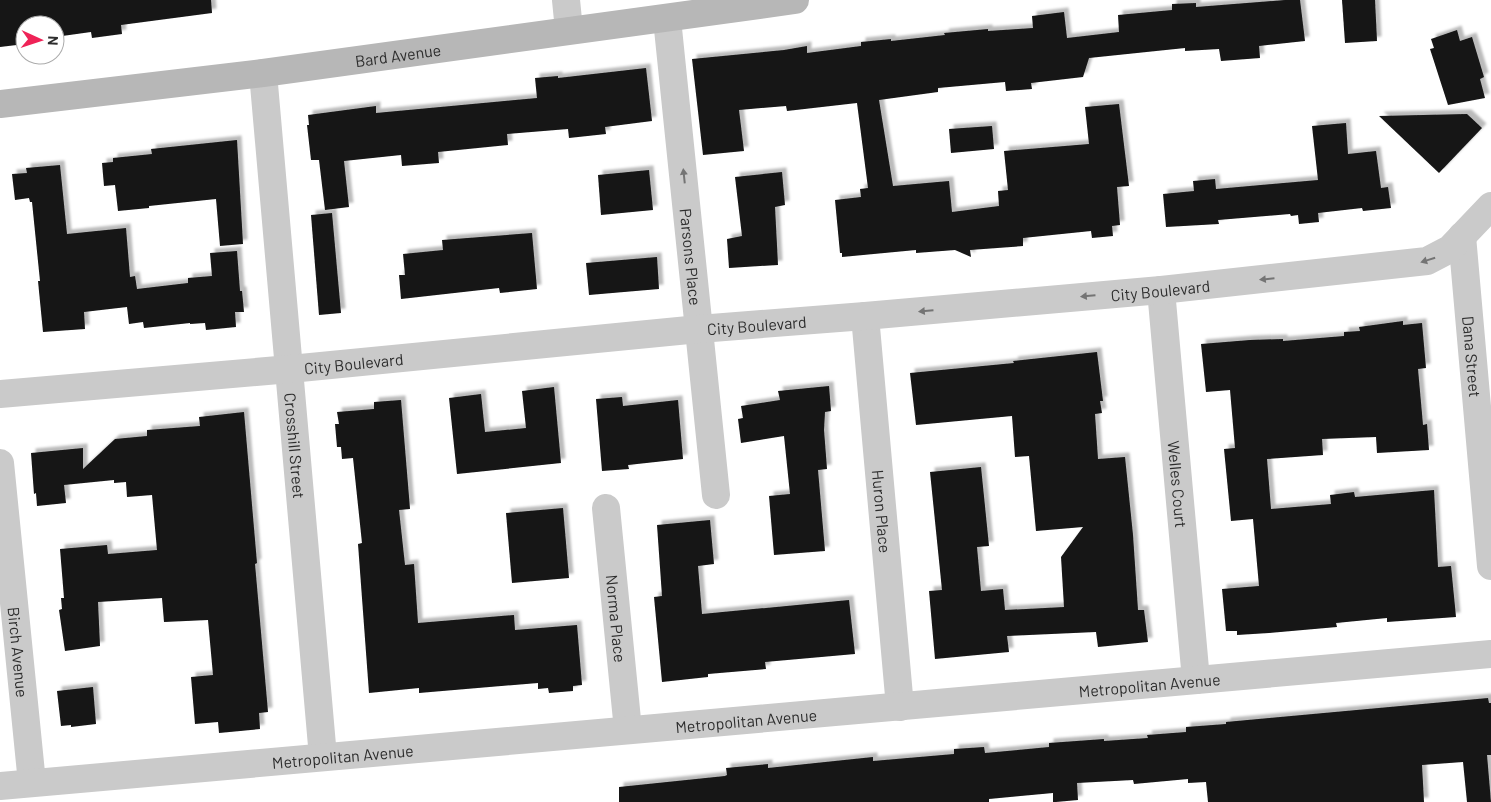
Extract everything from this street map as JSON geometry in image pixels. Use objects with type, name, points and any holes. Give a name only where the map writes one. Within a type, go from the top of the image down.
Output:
[{"type":"street","points":[[566,0],[569,30]]},
{"type":"street","name":"Bard Avenue","points":[[0,104],[263,73],[795,0]]},
{"type":"street","name":"Parsons Place","points":[[667,19],[716,495]]},
{"type":"street","name":"Crosshill Street","points":[[263,73],[323,757]]},
{"type":"street","name":"City Boulevard","points":[[0,394],[290,369],[699,329],[1161,290],[1427,262],[1450,249],[1491,206]]},
{"type":"street","name":"Dana Street","points":[[1462,236],[1491,566]]},
{"type":"street","name":"Welles Court","points":[[1161,290],[1196,680]]},
{"type":"street","name":"Huron Place","points":[[865,316],[900,707]]},
{"type":"street","name":"Birch Avenue","points":[[0,462],[32,783]]},
{"type":"street","name":"Norma Place","points":[[606,508],[628,730]]},
{"type":"street","name":"Metropolitan Avenue","points":[[0,786],[1491,654]]},
{"type":"building","points":[[0,0],[211,0],[212,13],[121,25],[122,34],[92,38],[91,32],[65,36],[65,15],[15,15],[15,45],[0,47]]},
{"type":"building","points":[[1300,0],[1305,41],[1259,46],[1260,58],[1221,61],[1219,49],[1185,51],[1185,48],[1089,58],[1083,77],[1031,83],[1032,89],[1006,91],[1005,82],[938,88],[938,92],[879,100],[893,186],[949,181],[952,212],[999,206],[998,191],[1008,190],[1004,151],[1089,144],[1085,107],[1119,104],[1129,186],[1117,187],[1120,225],[1112,226],[1113,236],[1092,238],[1091,231],[1023,238],[1023,246],[970,250],[971,257],[955,250],[916,253],[916,250],[842,257],[835,200],[861,197],[860,189],[868,188],[857,103],[787,111],[786,106],[739,110],[744,151],[703,155],[692,59],[807,46],[807,53],[861,46],[861,42],[891,39],[891,41],[988,29],[988,31],[1033,28],[1032,16],[1064,12],[1067,38],[1119,32],[1118,15],[1172,10],[1172,4],[1196,3],[1196,7]]},
{"type":"building","points":[[1342,0],[1375,0],[1377,41],[1345,43]]},
{"type":"building","points":[[1457,30],[1460,41],[1472,37],[1484,77],[1480,79],[1485,98],[1448,105],[1430,49],[1434,48],[1431,39]]},
{"type":"building","points":[[646,68],[652,121],[605,127],[606,134],[569,138],[568,129],[507,134],[508,145],[438,152],[439,163],[402,166],[401,155],[344,161],[349,207],[325,210],[319,160],[311,160],[307,125],[309,125],[308,115],[376,106],[376,113],[537,98],[535,78],[558,76],[558,78]]},
{"type":"building","points":[[1467,114],[1482,128],[1439,173],[1379,116]]},
{"type":"building","points":[[1346,123],[1348,154],[1376,151],[1381,188],[1388,187],[1391,208],[1363,211],[1362,208],[1318,213],[1319,222],[1299,224],[1298,215],[1291,216],[1290,214],[1218,220],[1219,224],[1166,227],[1163,194],[1194,191],[1193,181],[1215,179],[1216,189],[1318,180],[1312,126]]},
{"type":"building","points":[[992,126],[994,149],[951,153],[949,129]]},
{"type":"building","points":[[237,140],[243,244],[220,246],[216,199],[118,211],[115,185],[104,186],[102,163],[113,162],[113,158],[152,154],[151,149]]},
{"type":"building","points":[[60,165],[67,234],[126,228],[130,277],[135,276],[137,289],[188,283],[188,278],[212,276],[210,253],[237,251],[240,291],[242,291],[244,312],[235,312],[236,327],[206,330],[205,323],[190,323],[144,328],[143,322],[129,324],[127,307],[84,312],[85,329],[43,332],[32,202],[30,202],[29,198],[15,200],[12,174],[27,173],[26,168]]},
{"type":"building","points":[[649,170],[653,210],[601,215],[598,175]]},
{"type":"building","points":[[782,172],[785,205],[775,207],[778,265],[729,268],[727,239],[742,236],[735,177]]},
{"type":"building","points":[[332,213],[341,313],[319,315],[311,215]]},
{"type":"building","points":[[532,233],[537,289],[500,293],[499,288],[401,299],[399,275],[405,275],[403,254],[443,250],[442,240]]},
{"type":"building","points":[[657,257],[659,289],[589,295],[586,263]]},
{"type":"building","points":[[1403,321],[1403,325],[1422,323],[1426,368],[1418,369],[1423,425],[1427,424],[1429,450],[1377,453],[1376,437],[1322,439],[1323,455],[1267,459],[1271,509],[1331,504],[1330,495],[1354,492],[1355,497],[1434,490],[1438,567],[1451,566],[1456,617],[1387,622],[1387,618],[1336,623],[1337,627],[1237,635],[1237,631],[1226,631],[1222,589],[1259,586],[1253,519],[1231,521],[1224,449],[1235,448],[1230,390],[1206,392],[1201,344],[1250,340],[1283,339],[1283,341],[1344,336],[1344,332],[1360,331],[1359,327]]},
{"type":"building","points":[[1097,352],[1103,401],[1100,401],[1102,413],[1095,414],[1098,459],[1125,457],[1138,610],[1144,610],[1148,642],[1098,647],[1096,632],[1007,636],[1009,652],[935,659],[929,591],[942,590],[930,472],[981,467],[989,546],[977,547],[981,591],[1003,589],[1005,610],[1064,607],[1061,557],[1083,527],[1036,531],[1029,456],[1015,457],[1012,416],[916,425],[910,373],[1014,363],[1013,361]]},
{"type":"building","points":[[829,386],[831,411],[825,412],[824,430],[827,469],[818,470],[825,551],[774,555],[769,496],[790,494],[784,436],[741,443],[738,419],[743,418],[741,406],[780,400],[778,391]]},
{"type":"building","points":[[554,387],[561,463],[457,474],[449,398],[481,394],[485,432],[526,428],[522,391]]},
{"type":"building","points":[[622,397],[623,406],[678,400],[683,459],[628,465],[629,469],[602,471],[596,399]]},
{"type":"building","points":[[401,400],[410,509],[399,510],[405,565],[414,564],[418,623],[514,615],[515,630],[577,625],[582,685],[573,686],[573,691],[549,693],[548,688],[538,689],[538,683],[419,693],[419,688],[369,693],[358,544],[362,543],[353,458],[342,459],[341,447],[337,447],[335,424],[339,424],[337,412],[374,409],[374,402]]},
{"type":"building","points":[[244,412],[268,712],[259,713],[260,729],[219,733],[218,722],[195,724],[191,677],[213,675],[208,620],[164,622],[162,598],[98,602],[100,646],[65,651],[59,610],[62,609],[61,598],[64,598],[60,549],[107,545],[108,554],[157,550],[152,495],[127,497],[126,482],[114,483],[114,480],[64,485],[66,503],[37,506],[36,493],[34,494],[31,453],[83,448],[83,469],[115,439],[147,436],[147,430],[200,426],[199,417]]},
{"type":"building","points":[[563,508],[569,578],[512,583],[506,513]]},
{"type":"building","points":[[710,520],[714,564],[698,566],[702,614],[849,600],[855,654],[765,662],[766,669],[708,674],[708,677],[662,682],[654,597],[662,596],[657,525]]},
{"type":"building","points":[[93,687],[96,724],[71,727],[71,725],[61,726],[57,691]]},
{"type":"building","points":[[1488,698],[1489,703],[1491,703],[1491,755],[1487,755],[1491,802],[1467,802],[1463,762],[1422,765],[1424,802],[1208,802],[1206,782],[1188,783],[1188,779],[1134,784],[1133,780],[1077,783],[1078,800],[1056,802],[1053,802],[1053,793],[989,799],[989,802],[619,802],[619,787],[725,776],[727,775],[726,768],[768,764],[768,768],[873,757],[873,761],[954,754],[954,749],[984,747],[985,753],[1049,747],[1049,743],[1148,738],[1147,735],[1186,732],[1186,727],[1226,724],[1226,722]]}]
